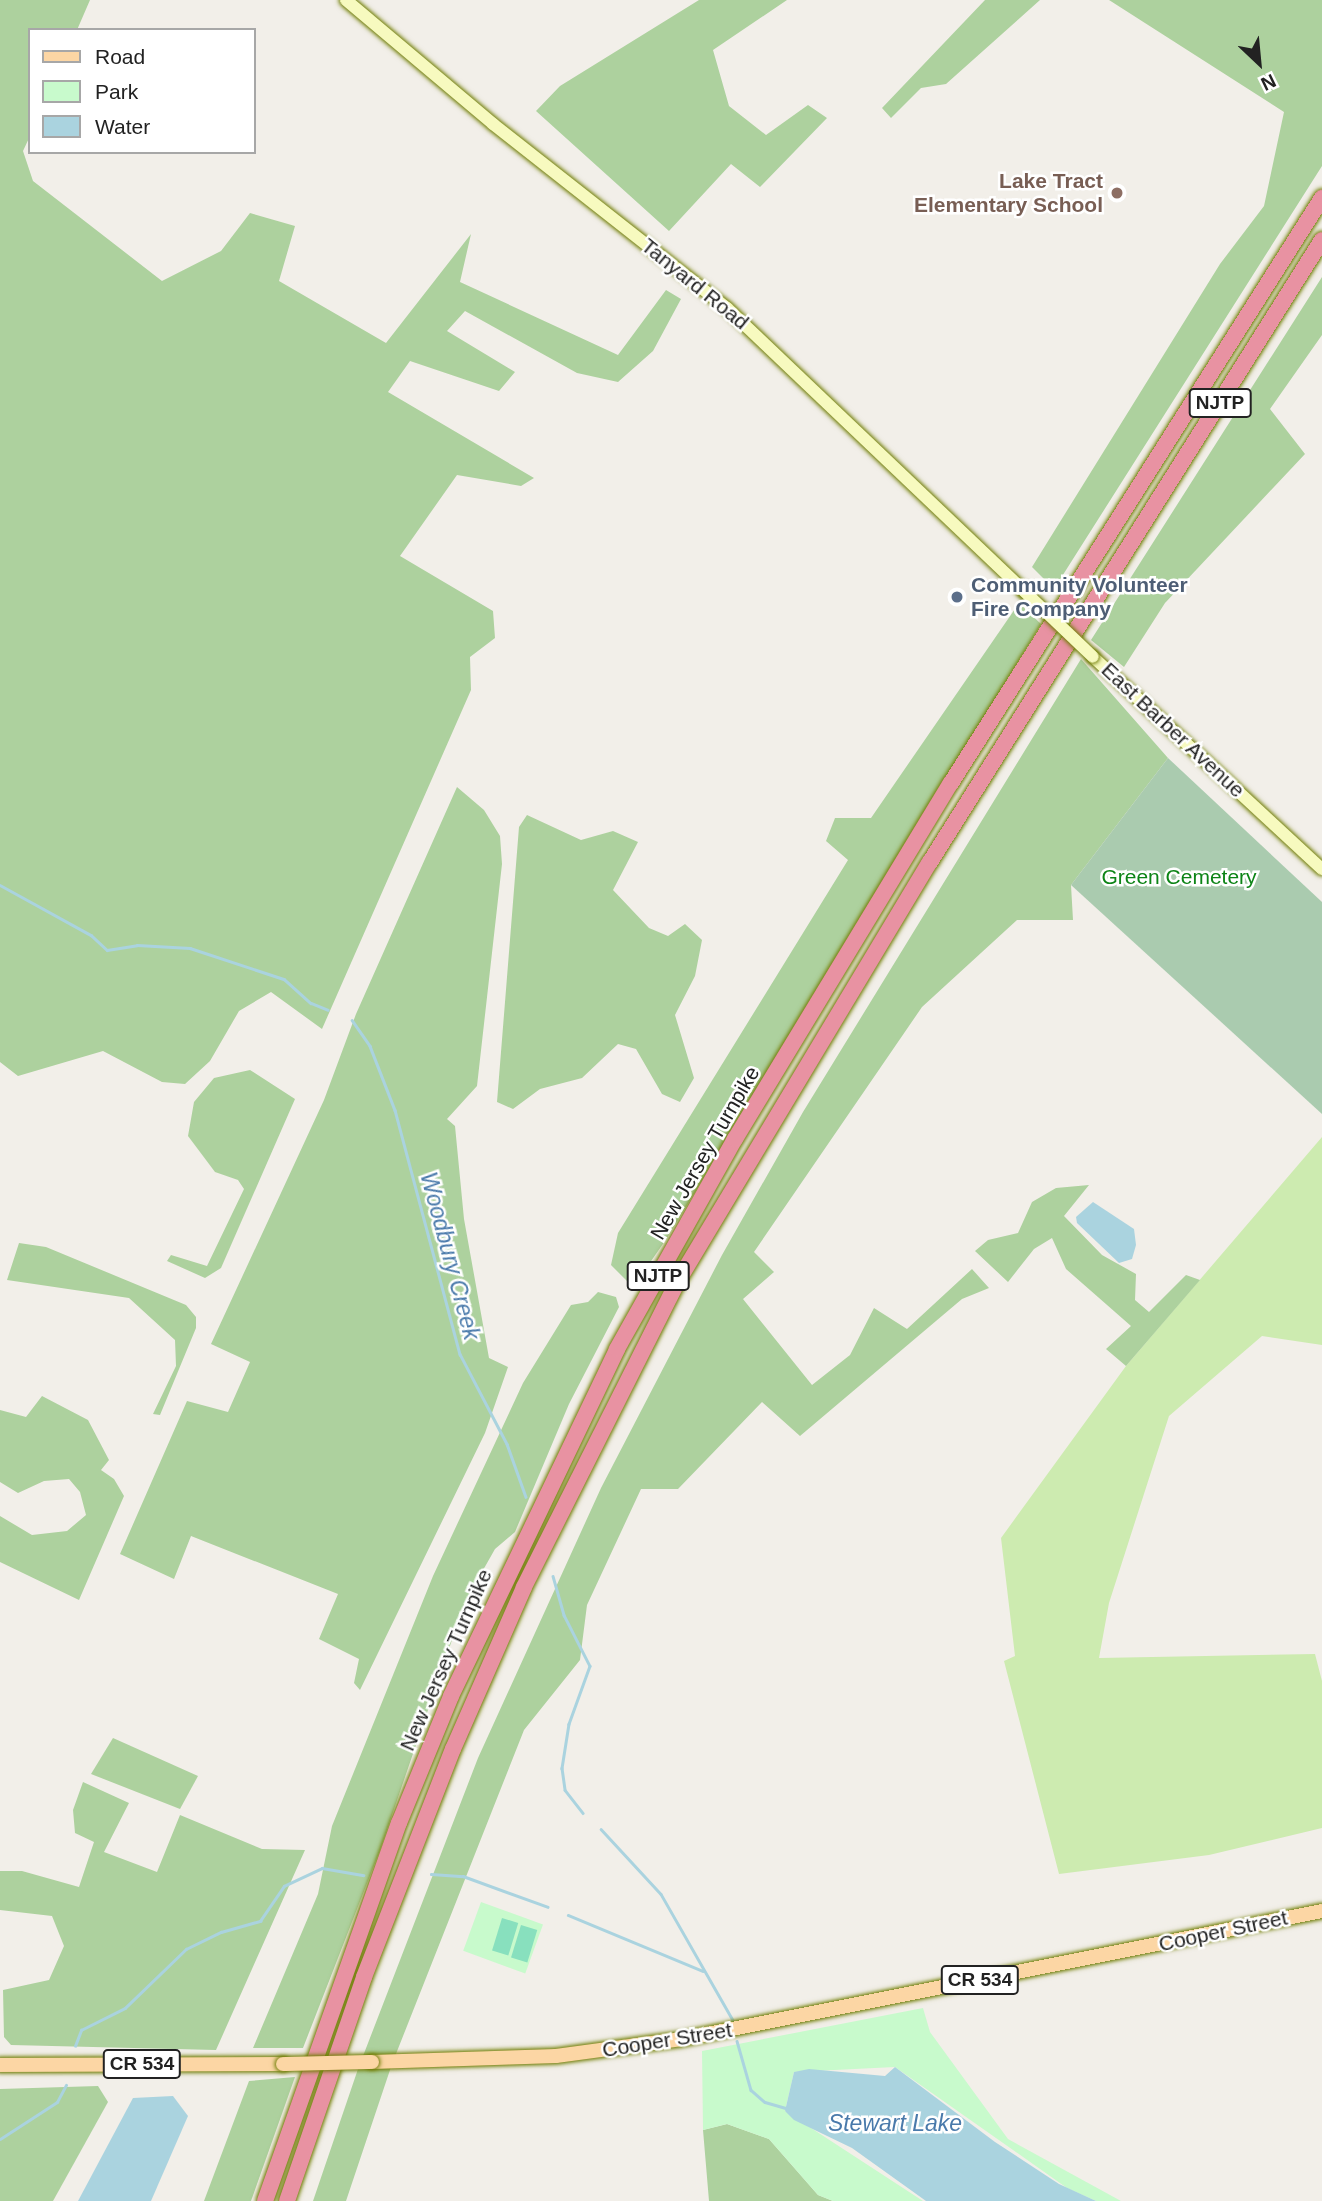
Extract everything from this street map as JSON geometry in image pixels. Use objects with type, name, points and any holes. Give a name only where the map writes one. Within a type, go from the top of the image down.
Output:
[{"type":"highway","name":"New Jersey Turnpike","points":[[265,2201],[398,1823],[451,1696],[617,1349],[735,1139],[951,783],[1322,198]]},
{"type":"highway","name":"New Jersey Turnpike","points":[[288,2201],[364,1977],[453,1749],[530,1574],[678,1281],[930,862],[1322,240]]},
{"type":"main road","name":"Cooper Street","points":[[0,2065],[372,2063],[556,2056],[745,2027],[1322,1911]]},
{"type":"street","name":"Tanyard Road","points":[[346,0],[493,124],[727,307],[1024,591]]},
{"type":"street","name":"East Barber Avenue","points":[[1024,591],[1322,869]]},
{"type":"green space","points":[[0,0],[90,0],[78,28],[28,28],[28,140],[23,151],[33,181],[162,281],[221,251],[250,213],[295,226],[279,281],[386,343],[471,234],[460,282],[618,355],[666,290],[681,299],[653,351],[618,382],[577,373],[465,311],[447,331],[515,372],[499,391],[410,361],[388,392],[534,478],[521,486],[457,475],[400,556],[493,611],[495,638],[470,657],[471,690],[322,1029],[271,992],[239,1011],[210,1061],[185,1084],[162,1082],[103,1051],[18,1076],[0,1062]]},
{"type":"green space","points":[[699,0],[787,0],[713,50],[729,106],[766,135],[808,105],[827,118],[760,187],[731,164],[669,231],[536,111],[560,86]]},
{"type":"green space","points":[[985,0],[1040,0],[946,84],[921,88],[891,118],[882,108]]},
{"type":"green space","points":[[1109,0],[1322,0],[1322,166],[1054,589],[1032,567],[1220,264],[1264,206],[1284,112]]},
{"type":"green space","points":[[1322,277],[1322,335],[1270,409],[1305,454],[1165,603],[1124,667],[1091,640]]},
{"type":"green space","points":[[1019,603],[1041,624],[667,1238],[638,1280],[627,1281],[611,1265],[618,1233],[848,860],[826,841],[835,818],[871,818]]},
{"type":"green space","points":[[1081,659],[1168,758],[1071,885],[1073,920],[1017,920],[922,1007],[754,1252],[774,1272],[743,1299],[812,1385],[850,1355],[874,1308],[907,1329],[972,1269],[989,1288],[962,1299],[800,1436],[762,1402],[678,1489],[641,1489],[587,1605],[580,1660],[524,1730],[392,2064],[346,2201],[313,2201],[358,2069],[478,1758],[601,1488],[722,1255],[803,1112]]},
{"type":"green space","name":"Green Cemetery","points":[[1168,758],[1322,902],[1322,1114],[1071,885]]},
{"type":"green space","points":[[457,787],[484,810],[500,836],[502,864],[477,1086],[447,1119],[455,1126],[464,1219],[489,1358],[508,1367],[485,1433],[360,1690],[354,1683],[359,1659],[319,1639],[338,1594],[191,1536],[174,1579],[120,1554],[187,1401],[228,1412],[250,1362],[211,1344],[324,1100],[356,1014]]},
{"type":"green space","points":[[527,815],[581,840],[613,831],[638,842],[613,890],[649,928],[668,936],[685,924],[702,940],[695,976],[675,1015],[694,1078],[680,1102],[662,1094],[636,1049],[618,1044],[582,1078],[540,1089],[513,1109],[497,1102],[519,827]]},
{"type":"green space","points":[[250,1070],[295,1099],[221,1268],[205,1278],[167,1261],[171,1255],[207,1266],[244,1189],[238,1180],[215,1172],[188,1136],[194,1102],[214,1078]]},
{"type":"green space","points":[[1322,1137],[1322,1345],[1262,1336],[1169,1416],[1109,1603],[1099,1658],[1315,1654],[1322,1681],[1322,1828],[1209,1855],[1059,1874],[1004,1661],[1015,1656],[1001,1538],[1126,1366]]},
{"type":"green space","points":[[1089,1185],[1064,1216],[1102,1255],[1136,1274],[1135,1300],[1149,1312],[1186,1275],[1200,1280],[1126,1366],[1106,1349],[1131,1326],[1066,1269],[1052,1238],[1034,1249],[1008,1282],[975,1251],[988,1240],[1018,1233],[1032,1202],[1056,1188]]},
{"type":"green space","points":[[19,1243],[46,1247],[186,1305],[196,1317],[196,1328],[160,1415],[153,1414],[176,1366],[175,1340],[129,1298],[7,1280]]},
{"type":"green space","points":[[598,1292],[616,1297],[619,1307],[569,1404],[515,1532],[495,1549],[465,1602],[380,1850],[303,2048],[253,2048],[318,1894],[332,1826],[433,1576],[523,1383],[571,1305],[588,1302]]},
{"type":"green space","points":[[42,1396],[88,1420],[109,1460],[101,1470],[114,1479],[124,1496],[79,1600],[0,1562],[0,1516],[32,1535],[67,1531],[86,1515],[80,1492],[69,1479],[44,1481],[18,1493],[0,1482],[0,1410],[26,1417]]},
{"type":"green space","points":[[113,1738],[198,1776],[180,1809],[91,1774]]},
{"type":"green space","points":[[83,1782],[129,1803],[104,1852],[157,1872],[180,1815],[262,1849],[305,1850],[216,2050],[11,2045],[4,2037],[3,1990],[49,1980],[64,1946],[52,1916],[0,1910],[0,1871],[22,1871],[79,1887],[94,1842],[75,1833],[73,1810]]},
{"type":"green space","points":[[481,1902],[543,1925],[525,1973],[463,1951]]},
{"type":"green space","points":[[502,1918],[518,1923],[508,1955],[492,1951]]},
{"type":"green space","points":[[521,1925],[537,1930],[527,1962],[511,1958]]},
{"type":"green space","points":[[923,2008],[930,2032],[1008,2139],[1121,2201],[1096,2201],[1067,2188],[895,2067],[794,2072],[785,2111],[923,2201],[833,2201],[818,2195],[769,2139],[727,2124],[703,2130],[702,2051]]},
{"type":"green space","points":[[295,2077],[251,2201],[204,2201],[249,2081]]},
{"type":"green space","points":[[98,2086],[108,2102],[53,2201],[0,2201],[0,2089]]},
{"type":"green space","points":[[727,2124],[769,2139],[818,2195],[833,2201],[709,2201],[703,2130]]},
{"type":"water","points":[[1093,1202],[1134,1229],[1136,1245],[1132,1259],[1119,1263],[1077,1223],[1076,1217]]},
{"type":"water","name":"Stewart Lake","points":[[895,2067],[995,2142],[1059,2184],[1096,2201],[926,2201],[852,2148],[794,2120],[785,2111],[794,2072],[809,2069],[885,2076]]},
{"type":"water","points":[[173,2096],[188,2116],[151,2201],[78,2201],[133,2098]]},
{"type":"waterway","name":"Woodbury Creek","points":[[0,885],[91,935],[107,950],[137,945],[190,948],[284,979],[311,1003],[328,1010]]},
{"type":"waterway","name":"Woodbury Creek","points":[[352,1020],[370,1046],[395,1110],[460,1354],[507,1444],[526,1497]]},
{"type":"waterway","name":"Woodbury Creek","points":[[553,1576],[564,1615],[590,1666],[569,1724],[562,1768],[565,1790],[583,1813]]},
{"type":"waterway","name":"Woodbury Creek","points":[[601,1829],[661,1894],[734,2022]]},
{"type":"waterway","points":[[75,2046],[81,2030],[125,2008],[186,1949],[221,1932],[260,1921],[284,1886],[322,1868],[363,1875]]},
{"type":"waterway","points":[[431,1874],[463,1876],[548,1907]]},
{"type":"waterway","points":[[568,1915],[703,1971]]},
{"type":"waterway","name":"Woodbury Creek","points":[[737,2041],[751,2090],[765,2102],[786,2108]]},
{"type":"waterway","points":[[0,2139],[57,2102],[66,2085]]},
{"type":"place","name":"Lake Tract Elementary School","points":[[1117,193]]},
{"type":"place","name":"Community Volunteer Fire Company","points":[[957,597]]}]
